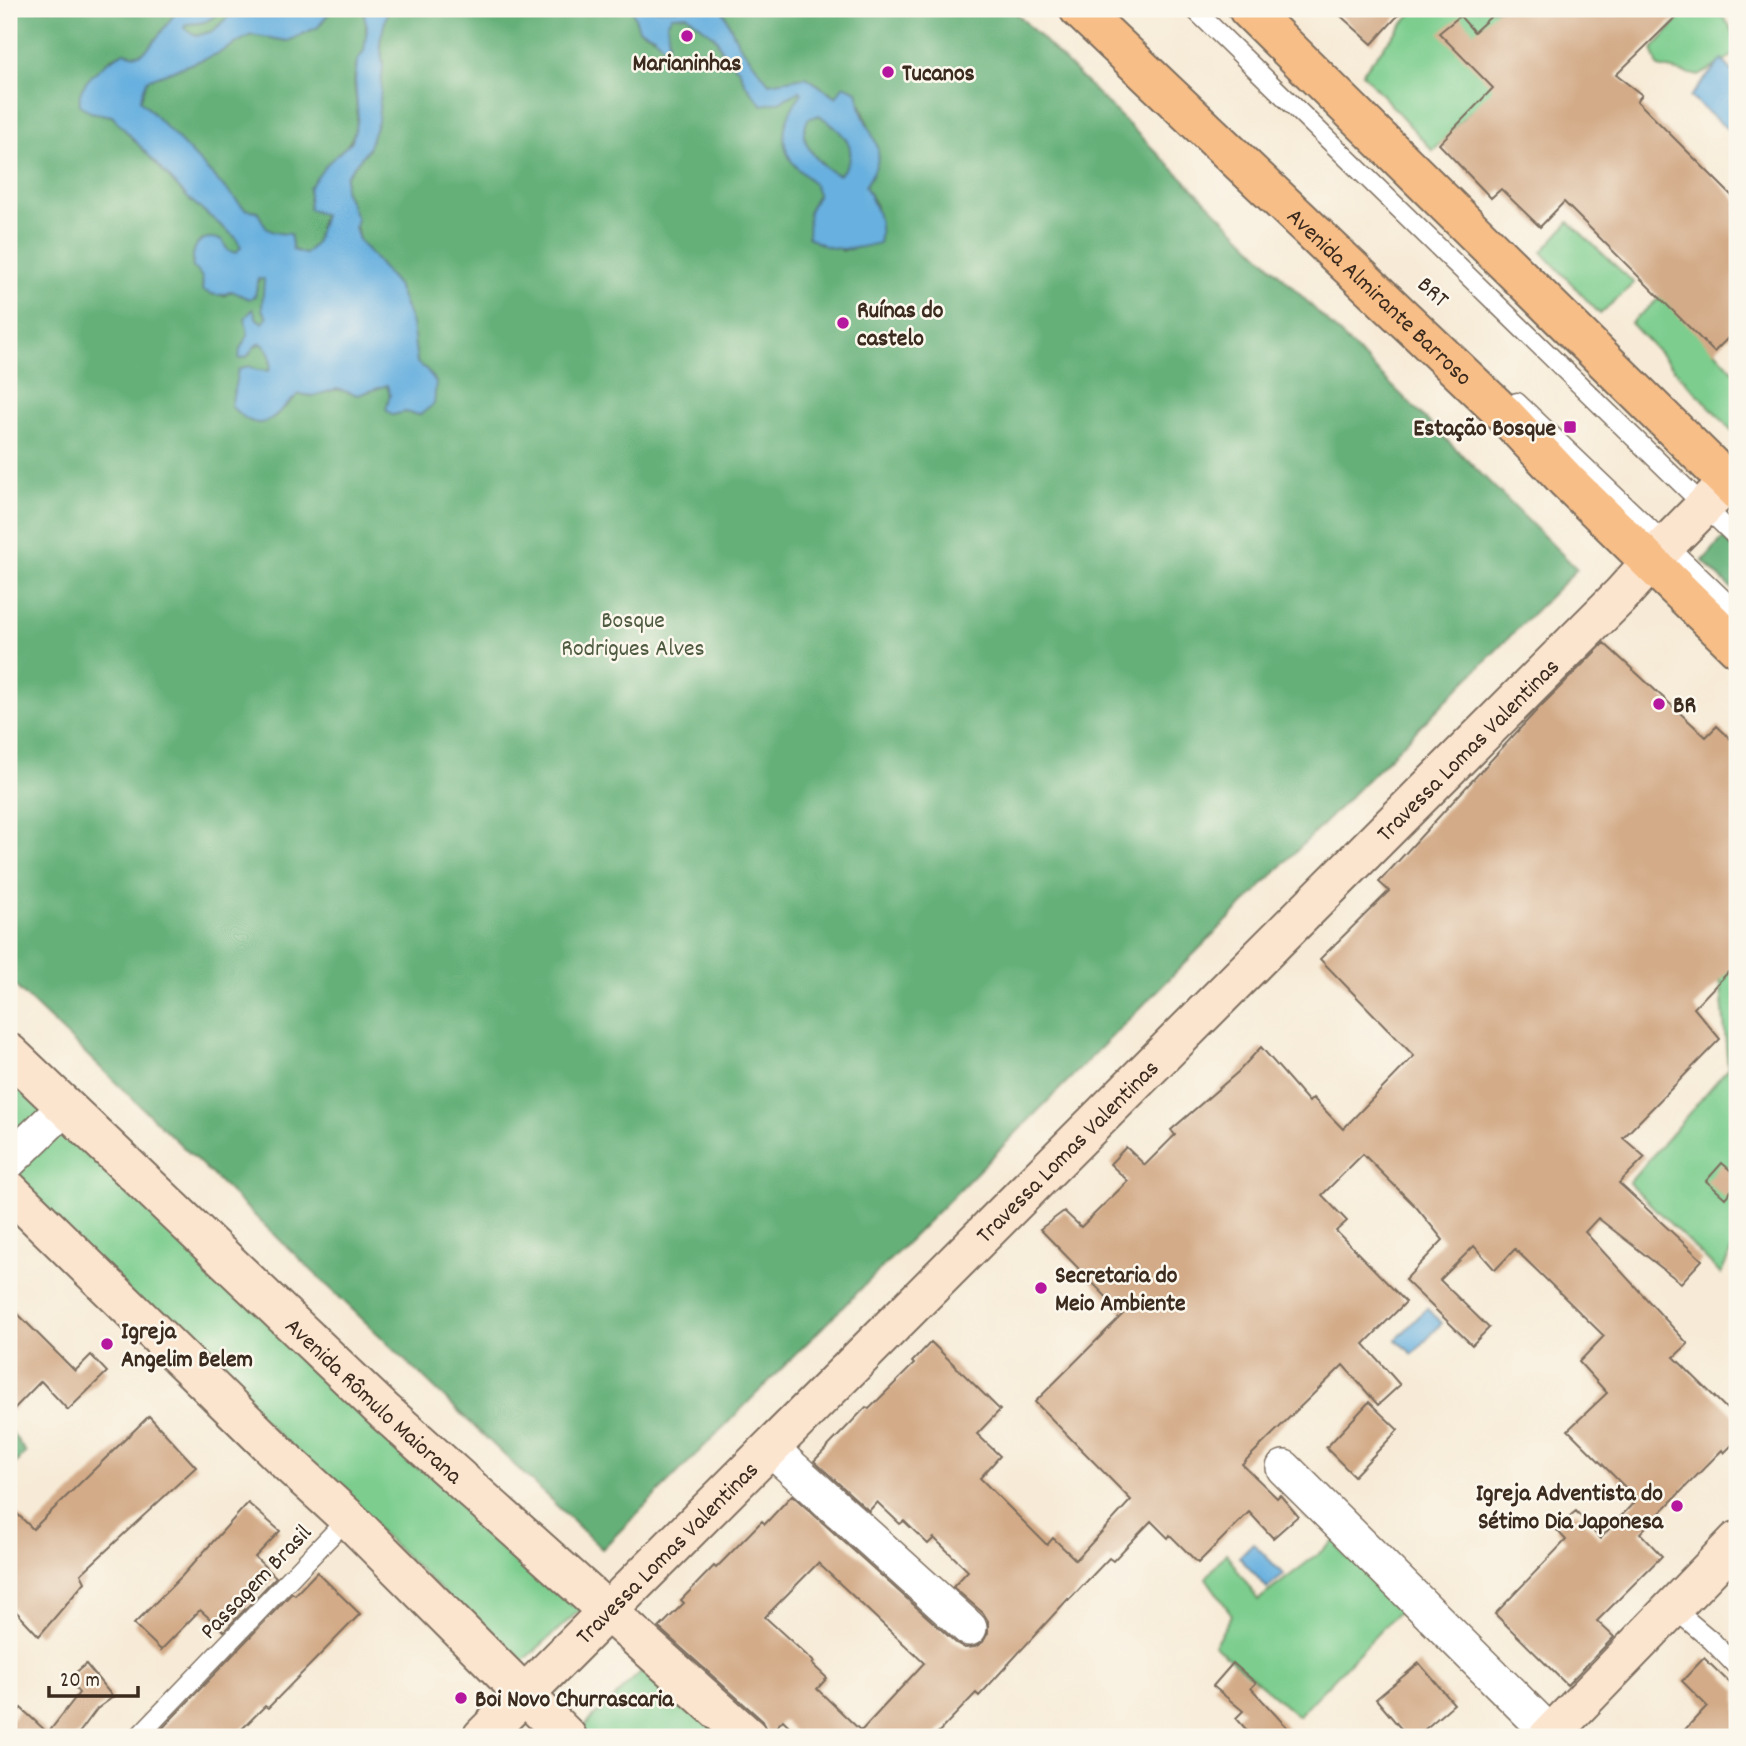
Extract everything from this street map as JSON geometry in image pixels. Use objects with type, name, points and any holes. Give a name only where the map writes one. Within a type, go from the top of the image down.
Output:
[{"type":"highway","name":"Avenida Almirante Barroso","points":[[1079,9],[1503,413],[1567,481],[1659,554],[1737,647]]},
{"type":"highway","points":[[1248,9],[1727,488]]},
{"type":"street","name":"Travessa Lomas Valentinas","points":[[482,1737],[1727,488]]},
{"type":"street","name":"Avenida Rômulo Maiorana","points":[[9,1053],[385,1412],[748,1737]]},
{"type":"street","points":[[9,1161],[65,1107]]},
{"type":"street","points":[[9,1189],[289,1464],[348,1518],[567,1737]]},
{"type":"street","points":[[771,1449],[969,1628]]},
{"type":"street","points":[[1284,1468],[1549,1736],[1737,1541]]},
{"type":"lane","name":"BRT","points":[[1094,9],[1659,554],[1737,612]]},
{"type":"lane","name":"BRT","points":[[1194,9],[1727,488],[1737,538]]},
{"type":"lane","name":"Passagem Brasil","points":[[138,1737],[348,1518]]},
{"type":"lane","points":[[1673,1608],[1712,1641],[1737,1667]]},
{"type":"green space","name":"Bosque Rodrigues Alves","points":[[9,9],[178,9],[146,50],[138,54],[125,52],[111,58],[87,82],[90,112],[112,116],[188,198],[236,238],[241,247],[237,253],[228,251],[222,240],[214,238],[202,240],[195,248],[193,268],[202,277],[202,290],[224,296],[232,291],[255,295],[259,278],[264,278],[267,318],[263,324],[257,319],[240,349],[247,357],[255,346],[261,343],[270,355],[269,371],[257,370],[254,422],[274,417],[299,394],[313,396],[337,389],[358,395],[387,385],[390,395],[387,410],[393,415],[405,412],[420,415],[426,369],[417,363],[412,324],[397,285],[359,240],[352,206],[344,190],[346,176],[368,149],[383,66],[380,41],[388,9],[632,9],[639,29],[669,45],[667,23],[672,15],[687,15],[716,38],[725,58],[739,69],[746,85],[800,90],[802,93],[797,167],[814,181],[818,194],[809,211],[842,251],[878,243],[876,206],[865,186],[872,174],[875,150],[857,91],[837,97],[806,77],[769,83],[738,43],[722,9],[1012,9],[1577,569],[602,1549],[9,980]]},
{"type":"green space","points":[[219,9],[249,9],[229,16],[213,31],[196,36],[184,28],[186,23],[214,17]]},
{"type":"green space","points":[[332,9],[363,9],[366,42],[357,61],[355,74],[355,130],[341,152],[315,244],[305,254],[293,250],[290,235],[272,232],[257,211],[246,210],[140,101],[147,80],[217,54],[251,35],[288,41],[318,27]]},
{"type":"green space","points":[[1415,9],[1559,9],[1579,28],[1468,114],[1433,151],[1362,73]]},
{"type":"green space","points":[[1688,9],[1714,9],[1724,18],[1736,39],[1737,53],[1699,76],[1658,67],[1652,49]]},
{"type":"green space","points":[[819,115],[843,134],[848,142],[850,157],[847,166],[839,175],[823,165],[804,136],[808,118]]},
{"type":"green space","points":[[1569,222],[1634,283],[1600,314],[1542,252]]},
{"type":"green space","points":[[1664,294],[1737,375],[1737,436],[1631,323]]},
{"type":"green space","points":[[1723,538],[1737,552],[1737,594],[1703,561]]},
{"type":"green space","points":[[1737,957],[1737,1238],[1721,1274],[1629,1183],[1728,1068],[1720,975]]},
{"type":"green space","points":[[9,1073],[582,1608],[519,1665],[9,1177]]},
{"type":"green space","points":[[9,1428],[26,1453],[9,1470]]},
{"type":"green space","points":[[1336,1540],[1405,1605],[1298,1716],[1214,1645],[1232,1615],[1206,1578],[1226,1553],[1258,1600]]},
{"type":"green space","points":[[647,1666],[723,1737],[587,1737],[580,1730]]},
{"type":"water","points":[[178,9],[219,9],[209,20],[186,24],[184,28],[196,36],[213,31],[229,16],[249,9],[332,9],[318,27],[288,41],[251,35],[217,54],[147,80],[140,100],[245,209],[257,211],[268,229],[276,233],[290,234],[293,250],[305,254],[315,244],[324,215],[309,209],[309,188],[327,164],[352,141],[358,119],[355,80],[357,61],[364,51],[367,28],[363,9],[388,9],[380,41],[383,66],[378,121],[368,149],[346,176],[344,190],[357,218],[355,228],[359,240],[397,285],[412,324],[417,363],[426,369],[436,382],[434,404],[420,415],[405,412],[393,415],[386,410],[390,395],[387,385],[358,395],[337,389],[313,396],[299,394],[274,416],[259,423],[251,422],[231,406],[238,370],[249,366],[269,371],[269,352],[261,343],[255,346],[247,357],[239,359],[240,349],[248,335],[245,318],[253,309],[257,319],[263,323],[267,318],[262,309],[264,279],[258,279],[255,296],[249,299],[232,291],[217,295],[202,290],[202,277],[193,268],[193,253],[198,243],[207,238],[222,240],[228,251],[236,253],[241,247],[236,238],[188,198],[112,116],[90,112],[80,105],[80,95],[92,75],[125,52],[138,54],[146,50]]},
{"type":"water","points":[[632,9],[722,9],[738,43],[769,83],[806,77],[836,97],[844,85],[857,91],[862,113],[878,149],[877,165],[865,186],[879,221],[879,243],[842,249],[825,246],[808,237],[809,211],[818,194],[813,183],[791,160],[784,140],[787,121],[802,93],[800,91],[779,102],[762,105],[746,85],[739,69],[725,58],[716,38],[687,15],[672,16],[667,23],[669,45],[663,46],[654,36],[639,29]],"holes":[[[819,115],[842,134],[850,149],[847,166],[839,175],[817,160],[804,136],[808,119]]]},
{"type":"water","points":[[1722,59],[1737,77],[1737,137],[1690,97]]},
{"type":"water","points":[[1427,1308],[1442,1323],[1413,1354],[1396,1340]]},
{"type":"water","points":[[1253,1543],[1284,1575],[1267,1588],[1239,1557]]},
{"type":"building","points":[[1333,9],[1404,9],[1372,44]]},
{"type":"building","points":[[1499,9],[1684,9],[1616,75],[1642,95],[1637,101],[1737,201],[1737,329],[1714,352],[1564,202],[1540,227],[1501,189],[1491,198],[1439,144],[1493,88],[1439,33],[1460,16],[1474,32]]},
{"type":"building","points":[[1604,643],[1706,737],[1717,726],[1737,745],[1737,963],[1694,1008],[1720,1039],[1623,1138],[1645,1157],[1619,1183],[1702,1260],[1681,1283],[1598,1218],[1585,1232],[1688,1344],[1674,1357],[1737,1419],[1737,1440],[1724,1453],[1722,1450],[1640,1533],[1662,1556],[1597,1621],[1614,1637],[1567,1685],[1495,1614],[1566,1540],[1555,1528],[1576,1511],[1600,1539],[1637,1499],[1568,1430],[1607,1393],[1579,1362],[1604,1336],[1515,1249],[1495,1270],[1474,1246],[1440,1280],[1489,1328],[1472,1345],[1405,1280],[1443,1240],[1417,1208],[1363,1154],[1322,1195],[1347,1221],[1336,1231],[1406,1302],[1364,1344],[1400,1385],[1378,1405],[1343,1365],[1242,1464],[1277,1498],[1280,1495],[1298,1516],[1273,1538],[1249,1512],[1198,1563],[1170,1535],[1168,1538],[1151,1521],[1113,1561],[1109,1558],[979,1696],[976,1693],[934,1737],[800,1737],[783,1720],[769,1735],[763,1721],[659,1628],[684,1603],[681,1600],[714,1566],[716,1568],[762,1521],[765,1524],[792,1495],[956,1643],[965,1648],[975,1647],[983,1642],[988,1633],[988,1621],[983,1613],[953,1587],[968,1571],[934,1538],[928,1544],[904,1521],[900,1524],[877,1502],[869,1511],[814,1461],[866,1407],[869,1409],[914,1364],[912,1362],[931,1342],[1000,1410],[977,1434],[1000,1456],[980,1478],[1047,1545],[1053,1538],[1076,1560],[1131,1500],[1035,1402],[1123,1314],[1040,1229],[1064,1211],[1081,1227],[1128,1181],[1110,1164],[1126,1147],[1145,1165],[1175,1135],[1171,1130],[1238,1072],[1261,1047],[1309,1102],[1313,1098],[1343,1129],[1414,1056],[1320,959],[1389,891],[1379,882],[1538,709]],"holes":[[[818,1563],[924,1663],[861,1731],[817,1689],[827,1678],[812,1664],[814,1662],[765,1617]]]},
{"type":"building","points":[[1722,1163],[1737,1176],[1737,1184],[1725,1198],[1706,1181]]},
{"type":"building","points":[[9,1305],[75,1371],[91,1355],[107,1372],[68,1410],[41,1381],[9,1414]]},
{"type":"building","points":[[1369,1402],[1398,1430],[1354,1476],[1326,1448]]},
{"type":"building","points":[[149,1416],[196,1467],[81,1574],[85,1582],[39,1636],[9,1604],[9,1506],[33,1529]]},
{"type":"building","points":[[248,1503],[280,1531],[255,1557],[276,1577],[224,1631],[200,1610],[161,1650],[134,1624]]},
{"type":"building","points":[[317,1572],[360,1614],[268,1708],[265,1706],[234,1737],[154,1737],[292,1593],[295,1595]]},
{"type":"building","points":[[1704,1658],[1737,1690],[1737,1737],[1678,1737],[1707,1706],[1682,1681]]},
{"type":"building","points":[[1233,1663],[1256,1683],[1251,1688],[1293,1734],[1290,1737],[1253,1737],[1236,1718],[1243,1711],[1213,1686]]},
{"type":"building","points":[[1419,1663],[1454,1704],[1416,1737],[1408,1737],[1376,1699]]},
{"type":"building","points":[[86,1664],[113,1697],[97,1709],[76,1737],[9,1737],[9,1722],[21,1708],[48,1733],[79,1693],[68,1679]]},
{"type":"place","name":"Marianinhas","points":[[687,36]]},
{"type":"place","name":"Tucanos","points":[[888,72]]},
{"type":"place","name":"Ruínas do castelo","points":[[843,323]]},
{"type":"place","name":"Estação Bosque","points":[[1570,427]]},
{"type":"place","name":"BR","points":[[1659,704]]},
{"type":"place","name":"Secretaria do Meio Ambiente","points":[[1041,1288]]},
{"type":"place","name":"Igreja Angelim Belem","points":[[107,1344]]},
{"type":"place","name":"Igreja Adventista do Sétimo Dia Japonesa","points":[[1677,1506]]},
{"type":"place","name":"Boi Novo Churrascaria","points":[[461,1698]]}]
